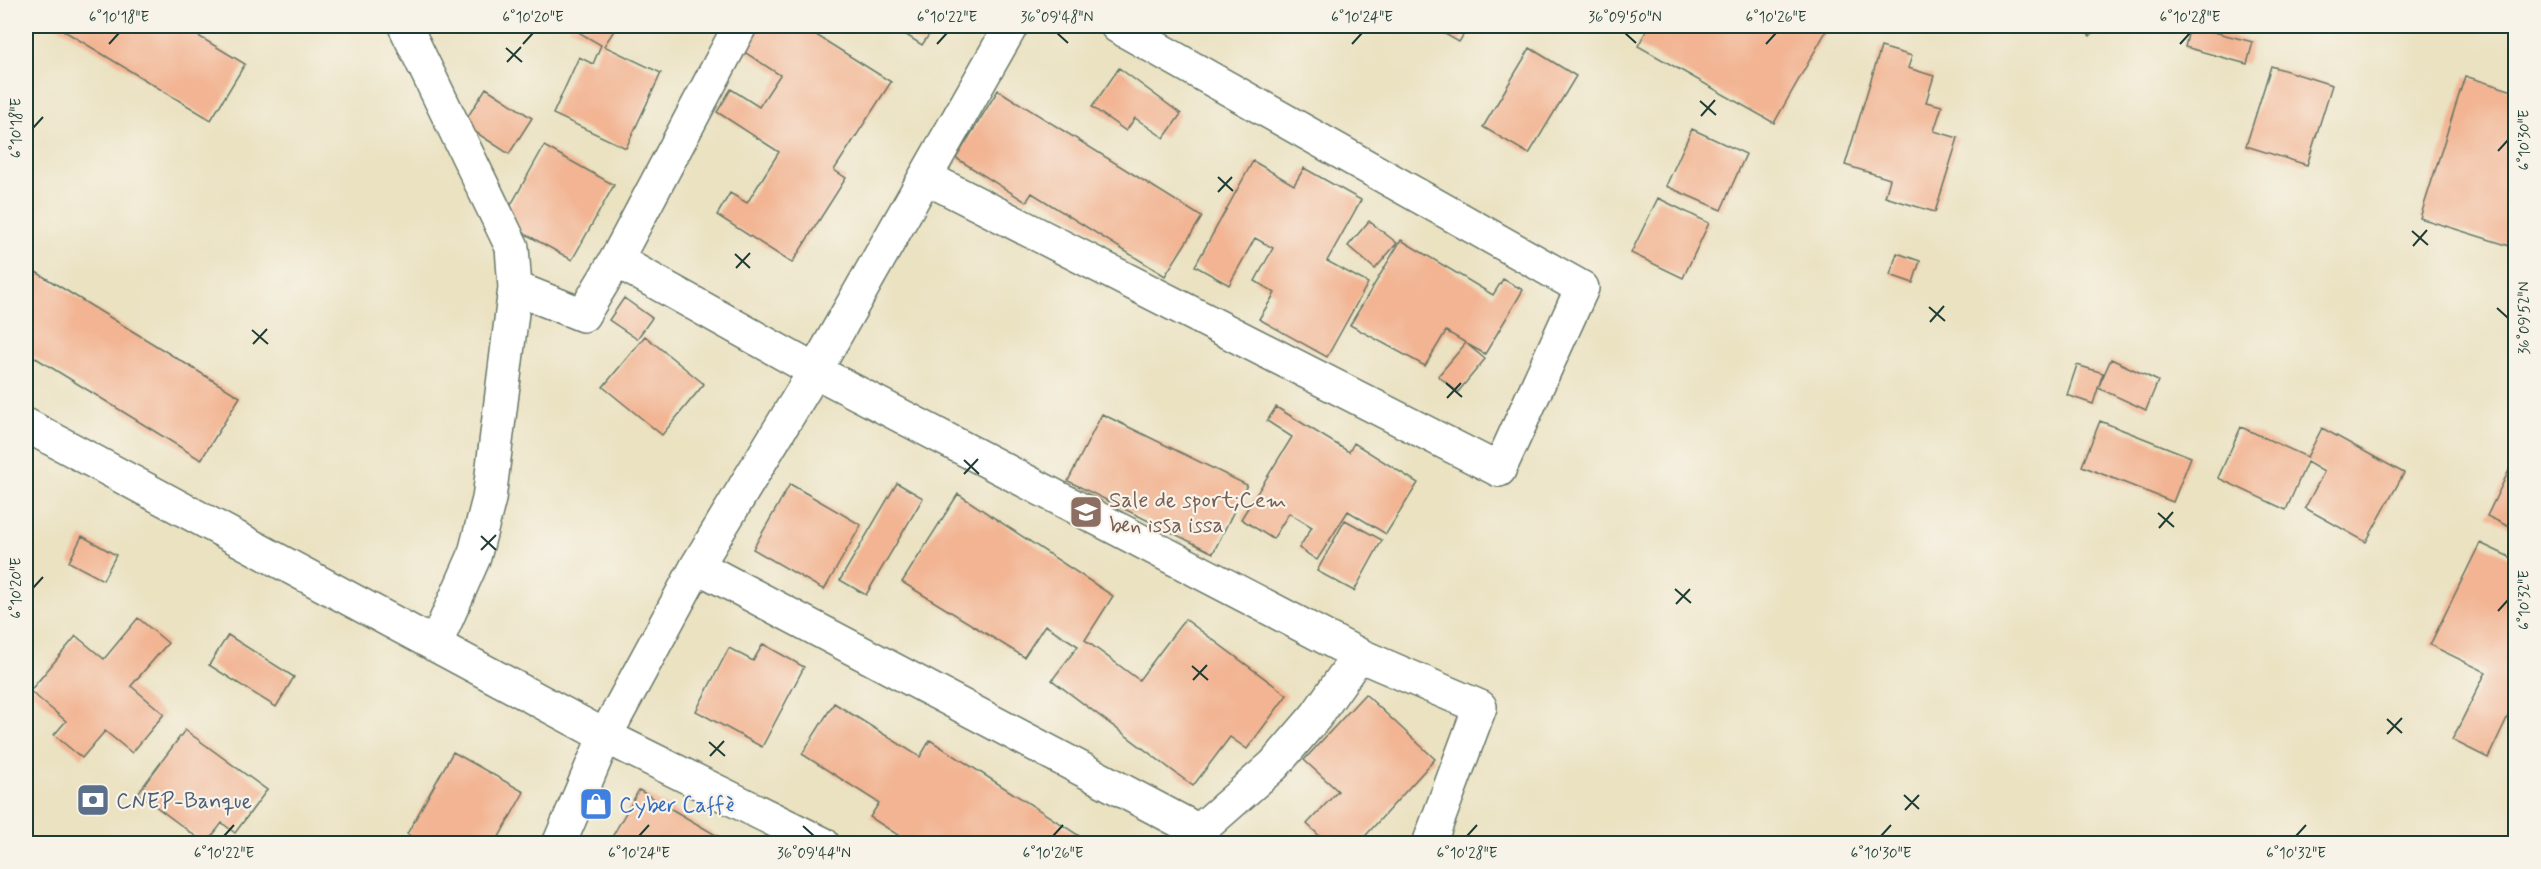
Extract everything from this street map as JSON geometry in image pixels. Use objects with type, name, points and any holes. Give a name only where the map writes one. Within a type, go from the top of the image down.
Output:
[{"type":"street","points":[[405,26],[512,247],[516,288],[489,499],[474,557],[435,645]]},
{"type":"street","points":[[516,288],[584,315],[616,260],[740,26]]},
{"type":"street","points":[[558,843],[605,736],[697,566],[815,371],[1011,26]]},
{"type":"street","points":[[925,177],[1499,470],[1582,288],[1117,26]]},
{"type":"street","points":[[616,260],[815,371],[1359,655],[1480,707],[1429,843]]},
{"type":"street","points":[[26,425],[605,736],[823,843]]},
{"type":"street","points":[[697,566],[1198,831],[1274,765],[1316,716],[1359,655]]},
{"type":"building","points":[[56,26],[182,26],[245,64],[211,120]]},
{"type":"building","points":[[568,26],[617,26],[604,46],[661,73],[626,148],[553,114],[579,57],[593,64],[601,45]]},
{"type":"building","points":[[732,26],[802,26],[891,82],[834,170],[846,178],[792,263],[717,215],[730,193],[747,203],[779,152],[717,112],[731,89],[759,107],[780,75],[724,39]]},
{"type":"building","points":[[892,26],[935,26],[922,45]]},
{"type":"building","points":[[1431,26],[1469,26],[1459,42]]},
{"type":"building","points":[[1649,26],[1829,26],[1774,123],[1638,46]]},
{"type":"building","points":[[2079,26],[2100,26],[2090,36]]},
{"type":"building","points":[[2190,26],[2253,42],[2247,64],[2185,47]]},
{"type":"building","points":[[1881,47],[1912,56],[1908,68],[1934,76],[1926,102],[1942,106],[1934,131],[1958,138],[1935,212],[1885,197],[1890,179],[1845,165]]},
{"type":"building","points":[[1530,48],[1576,76],[1529,154],[1483,127]]},
{"type":"building","points":[[2271,66],[2332,85],[2307,165],[2246,146]]},
{"type":"building","points":[[1119,68],[1181,114],[1164,138],[1135,118],[1126,131],[1092,107]]},
{"type":"building","points":[[2465,76],[2516,92],[2516,248],[2420,218]]},
{"type":"building","points":[[486,88],[532,118],[509,154],[463,124]]},
{"type":"building","points":[[998,90],[1202,217],[1165,276],[1032,193],[1026,202],[956,158]]},
{"type":"building","points":[[1692,129],[1746,154],[1721,210],[1666,186]]},
{"type":"building","points":[[544,146],[614,185],[572,260],[502,221]]},
{"type":"building","points":[[1253,161],[1294,185],[1304,168],[1361,200],[1327,261],[1368,283],[1327,357],[1259,319],[1275,293],[1255,281],[1273,248],[1255,238],[1229,285],[1195,266]]},
{"type":"building","points":[[1658,198],[1709,223],[1683,278],[1631,253]]},
{"type":"building","points":[[1369,221],[1397,243],[1375,269],[1348,246]]},
{"type":"building","points":[[1401,240],[1493,295],[1503,279],[1523,290],[1485,354],[1467,344],[1485,359],[1458,392],[1438,376],[1466,343],[1446,331],[1425,366],[1350,325]]},
{"type":"building","points":[[1897,253],[1920,261],[1913,283],[1890,275]]},
{"type":"building","points":[[36,272],[240,397],[201,460],[26,352],[26,289]]},
{"type":"building","points":[[624,298],[652,318],[637,339],[609,320]]},
{"type":"building","points":[[645,336],[704,384],[662,435],[603,387]]},
{"type":"building","points":[[2111,359],[2158,381],[2146,410],[2098,388]]},
{"type":"building","points":[[2077,365],[2103,373],[2093,404],[2067,395]]},
{"type":"building","points":[[1276,407],[1349,452],[1354,443],[1418,483],[1386,534],[1348,511],[1317,560],[1299,548],[1312,527],[1289,513],[1273,539],[1241,519],[1292,437],[1267,421]]},
{"type":"building","points":[[1102,414],[1247,485],[1213,553],[1068,481]]},
{"type":"building","points":[[2100,421],[2191,457],[2173,502],[2082,466]]},
{"type":"building","points":[[2241,427],[2307,457],[2322,428],[2404,473],[2366,542],[2305,508],[2324,472],[2307,462],[2286,510],[2218,478]]},
{"type":"building","points":[[2516,456],[2516,530],[2487,516]]},
{"type":"building","points":[[897,483],[923,498],[866,595],[840,580]]},
{"type":"building","points":[[790,484],[861,525],[824,590],[753,549]]},
{"type":"building","points":[[958,494],[1113,596],[1085,640],[1139,680],[1185,619],[1287,695],[1247,749],[1230,737],[1193,786],[1052,680],[1078,646],[1045,625],[1024,657],[902,582]]},
{"type":"building","points":[[1345,520],[1382,540],[1354,591],[1317,571]]},
{"type":"building","points":[[82,536],[116,555],[103,580],[69,562]]},
{"type":"building","points":[[2480,543],[2516,560],[2516,718],[2509,714],[2488,758],[2452,740],[2486,672],[2430,645]]},
{"type":"building","points":[[138,618],[168,643],[131,686],[164,714],[132,753],[105,731],[82,758],[54,735],[66,721],[30,691],[76,636],[104,659]]},
{"type":"building","points":[[228,635],[294,677],[276,707],[209,665]]},
{"type":"building","points":[[763,644],[804,667],[762,747],[696,711],[729,648],[753,661]]},
{"type":"building","points":[[1365,694],[1435,759],[1358,844],[1328,844],[1307,824],[1338,791],[1304,760]]},
{"type":"building","points":[[834,703],[920,757],[930,740],[1092,844],[893,844],[898,835],[870,817],[879,803],[802,754]]},
{"type":"building","points":[[185,730],[267,790],[235,833],[222,823],[206,844],[138,793]]},
{"type":"building","points":[[453,752],[524,792],[495,844],[424,844],[407,834]]},
{"type":"building","points":[[639,790],[731,844],[608,844]]},
{"type":"place","name":"Sale de sport;Cem ben issa issa","points":[[1086,512]]},
{"type":"place","name":"CNEP-Banque","points":[[93,800]]},
{"type":"place","name":"Cyber Caffè","points":[[596,804]]}]
